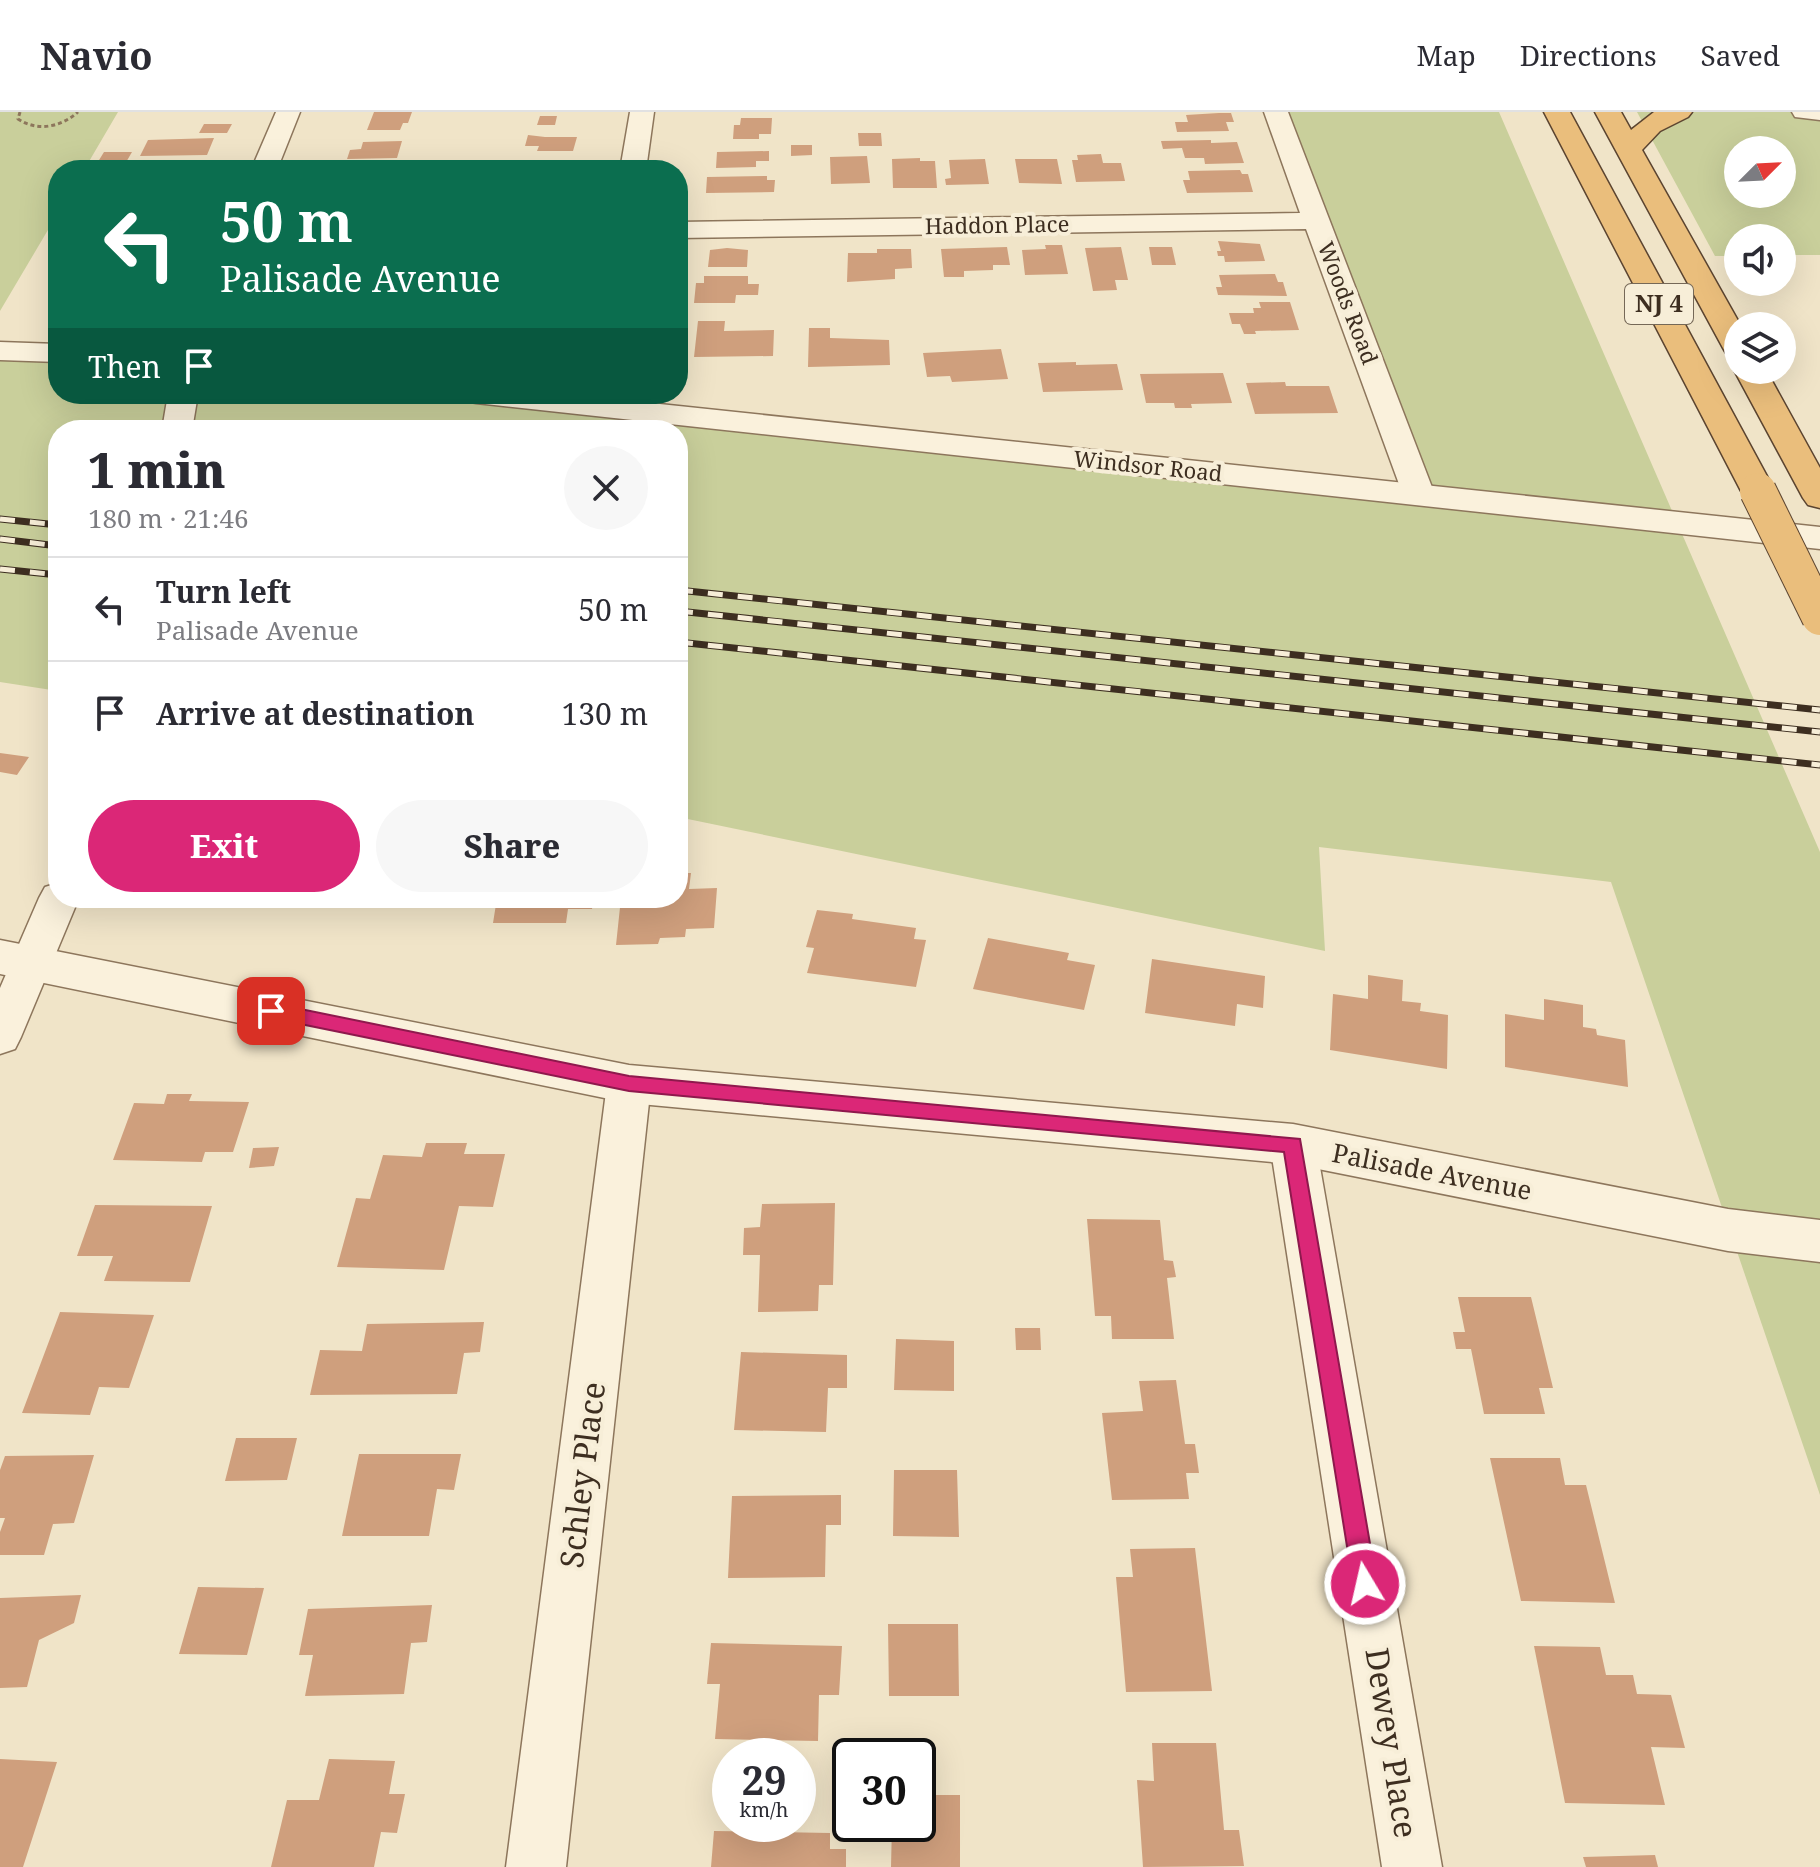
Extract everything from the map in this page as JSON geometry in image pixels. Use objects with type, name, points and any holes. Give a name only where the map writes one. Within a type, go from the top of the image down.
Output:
[{"type":"highway","name":"NJ 4","points":[[1608,112],[1724,323]]},
{"type":"highway","points":[[1629,150],[1648,125],[1665,115],[1679,112]]},
{"type":"highway","name":"NJ 4","points":[[1556,114],[1758,491],[1820,617]]},
{"type":"highway","points":[[1758,384],[1820,498]]},
{"type":"street","points":[[268,160],[288,112]]},
{"type":"street","points":[[635,160],[642,112]]},
{"type":"street","name":"Woods Road","points":[[1276,112],[1419,495]]},
{"type":"street","points":[[1804,112],[1820,113]]},
{"type":"street","name":"Haddon Place","points":[[688,230],[1317,221]]},
{"type":"street","points":[[0,351],[48,353]]},
{"type":"street","name":"Windsor Road","points":[[623,404],[1820,538]]},
{"type":"street","points":[[0,1037],[16,959],[52,908]]},
{"type":"street","name":"Palisade Avenue","points":[[16,959],[629,1084],[1293,1144],[1728,1230],[1820,1241]]},
{"type":"street","name":"Schley Place","points":[[536,1867],[629,1084]]},
{"type":"street","name":"Dewey Place","points":[[1293,1144],[1412,1867]]},
{"type":"path","points":[[20,112],[18,119],[21,123],[35,127],[63,123],[78,112]]},
{"type":"green space","points":[[0,112],[118,112],[90,160],[48,160],[48,230],[0,311]]},
{"type":"green space","points":[[1276,112],[1499,112],[1820,852],[1820,1495],[1611,882],[1319,847],[1325,951],[688,819],[688,420],[48,420],[48,689],[0,682],[0,351],[48,353],[48,404],[570,404],[1418,494]]},
{"type":"green space","points":[[1637,112],[1820,112],[1820,255],[1796,255],[1796,224],[1724,224],[1724,256],[1715,256]]},
{"type":"building","points":[[374,112],[412,112],[408,123],[403,123],[400,130],[367,130]]},
{"type":"building","points":[[1231,113],[1234,122],[1226,122],[1229,131],[1177,132],[1175,122],[1188,122],[1186,115]]},
{"type":"building","points":[[540,116],[557,116],[555,125],[537,125]]},
{"type":"building","points":[[741,118],[772,118],[771,134],[759,134],[759,139],[733,139],[734,125],[740,125]]},
{"type":"building","points":[[204,124],[232,124],[227,133],[199,133]]},
{"type":"building","points":[[858,133],[881,133],[882,146],[859,146]]},
{"type":"building","points":[[528,135],[577,137],[573,151],[537,151],[539,146],[525,146]]},
{"type":"building","points":[[214,138],[207,155],[140,156],[148,140]]},
{"type":"building","points":[[1211,140],[1211,143],[1237,142],[1244,163],[1205,164],[1204,158],[1185,158],[1182,148],[1163,149],[1161,141]]},
{"type":"building","points":[[402,141],[397,158],[347,159],[350,150],[361,149],[363,142]]},
{"type":"building","points":[[791,145],[812,145],[812,155],[791,156]]},
{"type":"building","points":[[769,151],[769,161],[756,161],[756,167],[716,168],[717,152]]},
{"type":"building","points":[[104,152],[132,152],[127,160],[99,160]]},
{"type":"building","points":[[1101,154],[1103,163],[1121,163],[1125,181],[1076,182],[1072,160],[1078,160],[1077,155]]},
{"type":"building","points":[[867,156],[870,183],[831,184],[830,157]]},
{"type":"building","points":[[920,158],[920,161],[935,161],[937,188],[893,188],[892,159]]},
{"type":"building","points":[[985,159],[989,184],[946,185],[945,179],[951,178],[949,160]]},
{"type":"building","points":[[1015,159],[1057,159],[1062,184],[1019,183]]},
{"type":"building","points":[[1240,170],[1242,174],[1248,174],[1253,192],[1187,193],[1183,180],[1190,180],[1188,171]]},
{"type":"building","points":[[767,176],[767,180],[775,180],[774,192],[706,193],[707,177]]},
{"type":"building","points":[[1218,241],[1260,244],[1265,261],[1225,262],[1224,256],[1218,256],[1217,251],[1221,251]]},
{"type":"building","points":[[1045,245],[1062,245],[1068,274],[1025,275],[1022,250],[1046,249]]},
{"type":"building","points":[[1007,247],[1010,265],[993,265],[993,270],[964,271],[964,277],[944,277],[941,249]]},
{"type":"building","points":[[1121,247],[1128,280],[1115,280],[1117,290],[1093,291],[1085,248]]},
{"type":"building","points":[[1149,247],[1172,247],[1176,265],[1152,265]]},
{"type":"building","points":[[877,249],[911,249],[912,268],[895,269],[895,279],[847,282],[848,253],[877,253]]},
{"type":"building","points":[[710,250],[748,250],[747,267],[708,267]]},
{"type":"building","points":[[1275,274],[1278,282],[1283,282],[1287,296],[1218,295],[1216,287],[1222,287],[1219,275]]},
{"type":"building","points":[[704,276],[748,276],[748,284],[759,284],[758,295],[736,295],[735,303],[694,303],[696,283],[704,283]]},
{"type":"building","points":[[1259,302],[1290,302],[1299,330],[1244,334],[1240,324],[1232,324],[1229,313],[1254,313],[1253,308],[1261,308]]},
{"type":"building","points":[[698,321],[725,321],[724,331],[774,330],[773,356],[694,357]]},
{"type":"building","points":[[809,328],[830,328],[830,338],[889,340],[890,365],[808,367]]},
{"type":"building","points":[[1001,349],[1008,379],[952,382],[950,376],[927,377],[923,353]]},
{"type":"building","points":[[1076,362],[1076,365],[1117,364],[1123,390],[1043,392],[1038,363]]},
{"type":"building","points":[[1223,373],[1232,403],[1191,404],[1192,408],[1175,408],[1174,403],[1146,403],[1140,374]]},
{"type":"building","points":[[1285,382],[1286,386],[1329,386],[1338,413],[1255,414],[1246,383]]},
{"type":"building","points":[[0,753],[29,757],[17,775],[0,772]]},
{"type":"building","points":[[688,873],[691,873],[689,889],[717,888],[714,928],[686,929],[685,937],[660,938],[658,944],[616,945],[620,908],[688,908]]},
{"type":"building","points":[[495,908],[592,908],[568,909],[566,923],[493,923]]},
{"type":"building","points":[[817,910],[853,914],[852,919],[916,928],[914,939],[926,940],[916,987],[807,973],[814,948],[806,947]]},
{"type":"building","points":[[988,938],[1069,953],[1067,960],[1095,965],[1084,1010],[973,989]]},
{"type":"building","points":[[1152,959],[1265,976],[1263,1008],[1237,1004],[1235,1026],[1145,1013]]},
{"type":"building","points":[[1368,975],[1403,980],[1402,1001],[1421,1003],[1420,1011],[1448,1015],[1447,1069],[1330,1050],[1333,994],[1368,999]]},
{"type":"building","points":[[1544,999],[1583,1005],[1583,1027],[1596,1029],[1597,1035],[1625,1040],[1628,1087],[1505,1067],[1505,1014],[1544,1020]]},
{"type":"building","points":[[167,1094],[192,1094],[189,1101],[249,1102],[233,1152],[205,1152],[202,1162],[113,1160],[134,1103],[164,1104]]},
{"type":"building","points":[[426,1143],[467,1143],[464,1154],[505,1154],[493,1207],[459,1206],[444,1270],[337,1267],[356,1198],[370,1199],[383,1155],[422,1157]]},
{"type":"building","points":[[279,1147],[274,1166],[249,1168],[253,1148]]},
{"type":"building","points":[[835,1203],[833,1285],[819,1285],[818,1311],[758,1312],[760,1255],[743,1255],[744,1228],[760,1227],[762,1204]]},
{"type":"building","points":[[95,1205],[212,1206],[190,1282],[104,1281],[113,1256],[77,1256]]},
{"type":"building","points":[[1087,1219],[1160,1220],[1164,1260],[1173,1261],[1176,1277],[1167,1278],[1174,1339],[1112,1339],[1111,1316],[1095,1316]]},
{"type":"building","points":[[1458,1297],[1531,1297],[1553,1388],[1539,1388],[1545,1414],[1484,1414],[1471,1349],[1456,1349],[1453,1332],[1465,1332]]},
{"type":"building","points":[[60,1312],[154,1315],[129,1388],[99,1387],[90,1415],[22,1413]]},
{"type":"building","points":[[484,1322],[480,1352],[464,1353],[457,1394],[310,1395],[320,1350],[362,1351],[367,1324]]},
{"type":"building","points":[[1015,1328],[1040,1328],[1041,1350],[1016,1350]]},
{"type":"building","points":[[896,1339],[954,1341],[954,1391],[894,1390]]},
{"type":"building","points":[[741,1352],[847,1355],[847,1388],[828,1388],[826,1432],[734,1430]]},
{"type":"building","points":[[1176,1380],[1185,1444],[1195,1444],[1199,1473],[1186,1473],[1189,1499],[1112,1500],[1102,1413],[1143,1411],[1139,1381]]},
{"type":"building","points":[[236,1438],[297,1438],[287,1480],[225,1481]]},
{"type":"building","points":[[359,1454],[461,1454],[454,1490],[437,1489],[429,1536],[342,1536]]},
{"type":"building","points":[[94,1455],[74,1523],[53,1524],[44,1555],[0,1555],[0,1532],[5,1518],[0,1518],[0,1470],[5,1456]]},
{"type":"building","points":[[1490,1458],[1560,1458],[1565,1485],[1586,1485],[1615,1603],[1521,1601]]},
{"type":"building","points":[[894,1470],[957,1470],[959,1537],[893,1536]]},
{"type":"building","points":[[841,1495],[841,1525],[826,1525],[825,1577],[728,1578],[732,1496]]},
{"type":"building","points":[[1195,1548],[1212,1691],[1126,1692],[1116,1577],[1133,1577],[1130,1549]]},
{"type":"building","points":[[198,1587],[264,1588],[247,1655],[179,1654]]},
{"type":"building","points":[[81,1595],[74,1623],[39,1640],[27,1687],[0,1688],[0,1598]]},
{"type":"building","points":[[432,1605],[427,1642],[411,1643],[404,1694],[305,1696],[313,1655],[299,1655],[308,1609]]},
{"type":"building","points":[[888,1624],[958,1624],[959,1696],[889,1696]]},
{"type":"building","points":[[711,1643],[842,1646],[839,1695],[819,1695],[818,1741],[816,1738],[715,1738],[720,1684],[707,1684]]},
{"type":"building","points":[[1534,1646],[1600,1647],[1606,1675],[1633,1675],[1637,1694],[1671,1695],[1685,1748],[1651,1747],[1665,1805],[1565,1803]]},
{"type":"building","points":[[1152,1743],[1216,1743],[1224,1830],[1239,1830],[1244,1866],[1143,1867],[1137,1780],[1154,1781]]},
{"type":"building","points":[[0,1759],[57,1762],[23,1867],[0,1867]]},
{"type":"building","points":[[329,1759],[395,1761],[389,1794],[405,1794],[397,1833],[381,1832],[374,1867],[271,1867],[287,1800],[319,1800]]},
{"type":"building","points":[[936,1795],[960,1795],[960,1867],[891,1867],[892,1842],[936,1842]]},
{"type":"building","points":[[816,1833],[830,1833],[830,1849],[846,1849],[846,1867],[711,1867],[713,1842],[816,1842]]},
{"type":"building","points":[[1655,1855],[1658,1867],[1586,1867],[1583,1857]]},
{"type":"railway","points":[[0,519],[48,524]]},
{"type":"railway","points":[[0,539],[48,545]]},
{"type":"railway","points":[[0,569],[48,574]]},
{"type":"railway","points":[[688,591],[1820,710]]},
{"type":"railway","points":[[688,612],[1820,732]]},
{"type":"railway","points":[[688,643],[1820,765]]},
{"type":"route","points":[[271,1011],[629,1084],[1293,1144],[1365,1584]]}]
